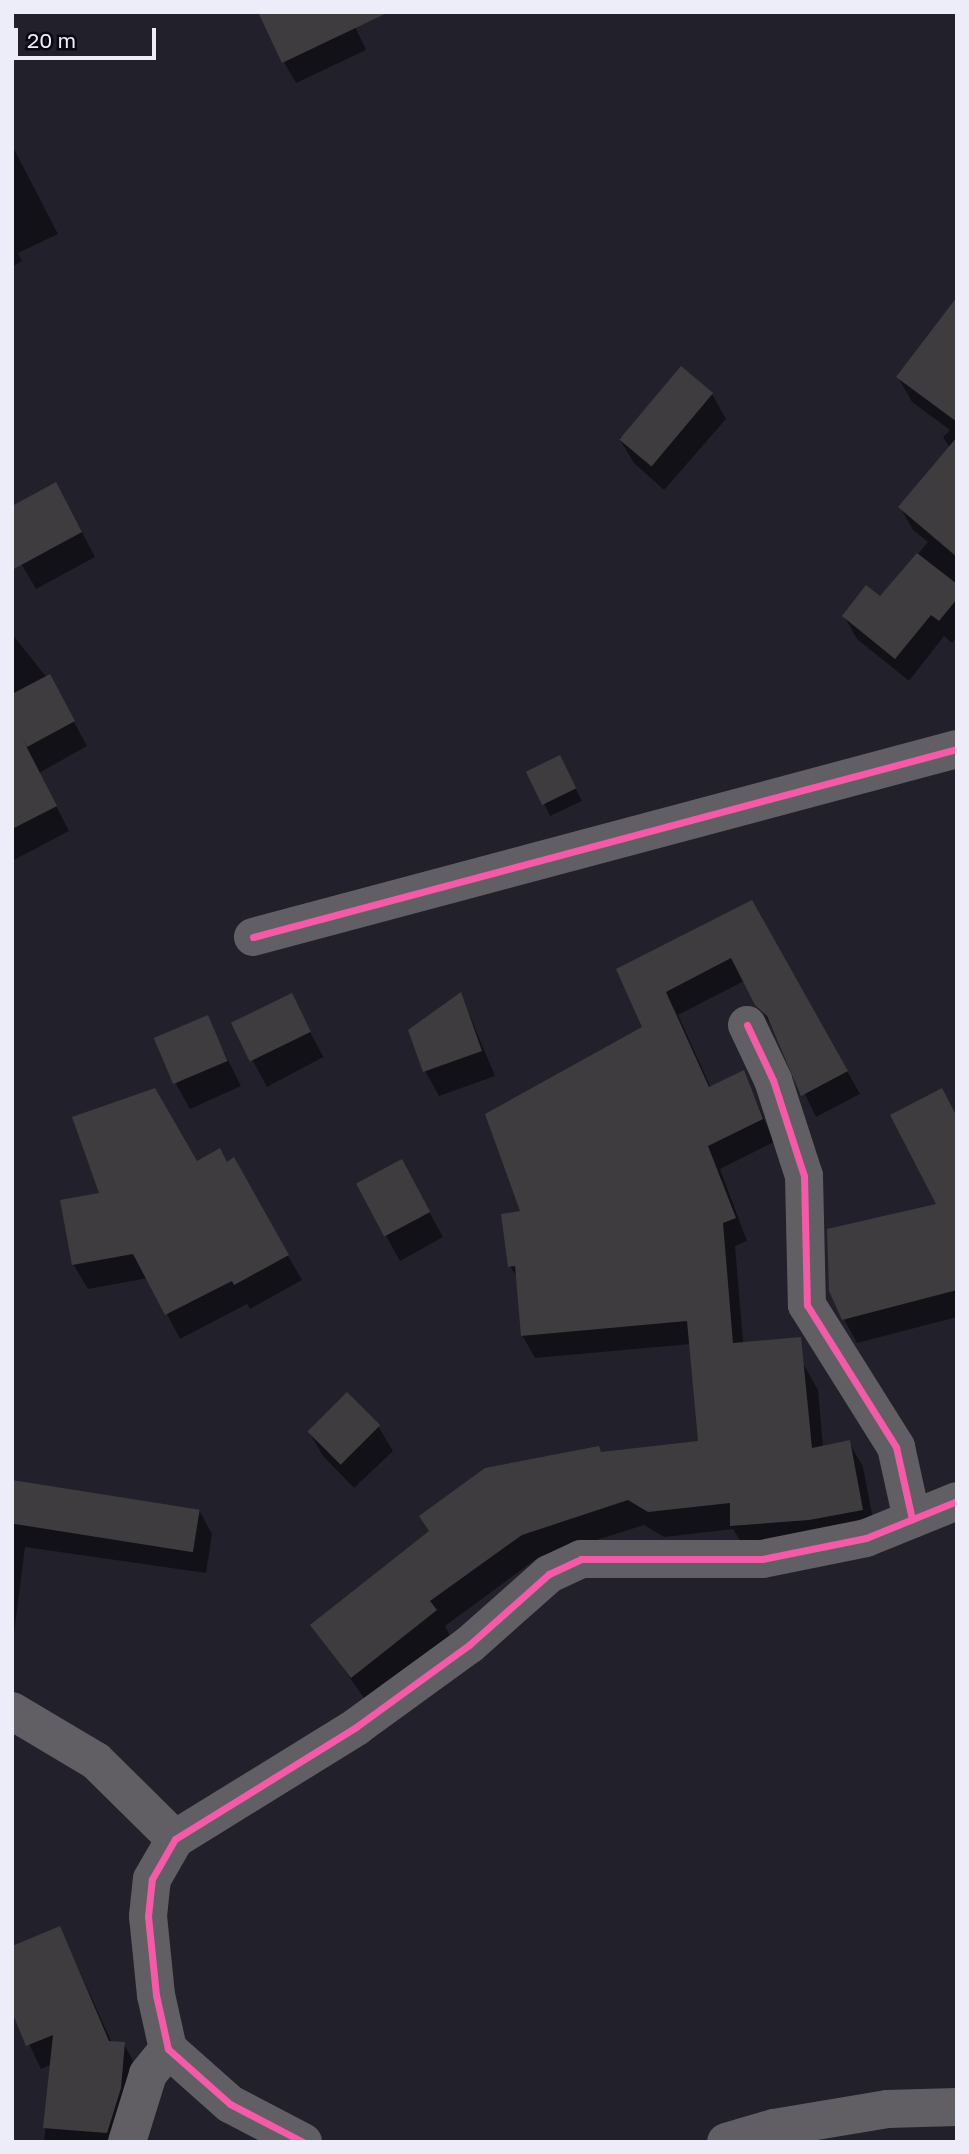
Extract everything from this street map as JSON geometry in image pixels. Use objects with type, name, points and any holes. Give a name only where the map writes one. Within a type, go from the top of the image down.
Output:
[{"type":"street","points":[[253,936],[957,748]]},
{"type":"street","points":[[747,1025],[774,1080],[804,1176],[807,1305],[896,1447],[912,1519]]},
{"type":"street","points":[[303,2142],[230,2104],[168,2049],[156,1995],[148,1916],[152,1879],[175,1839],[356,1727],[469,1645],[549,1574],[581,1559],[762,1559],[866,1538],[957,1501]]},
{"type":"street","points":[[12,1711],[96,1762],[175,1839]]},
{"type":"street","points":[[127,2142],[148,2074],[168,2049]]},
{"type":"street","points":[[726,2142],[774,2128],[887,2109],[957,2107]]},
{"type":"building","points":[[258,12],[389,12],[282,63]]},
{"type":"building","points":[[957,297],[957,422],[896,377]]},
{"type":"building","points":[[681,366],[713,393],[651,467],[619,440]]},
{"type":"building","points":[[957,437],[957,557],[898,507]]},
{"type":"building","points":[[56,482],[82,532],[12,570],[12,506]]},
{"type":"building","points":[[917,553],[957,584],[957,599],[939,621],[931,615],[895,659],[842,616],[866,585],[880,596]]},
{"type":"building","points":[[50,674],[75,721],[27,747],[22,738],[57,806],[12,829],[12,694]]},
{"type":"building","points":[[560,755],[576,788],[542,805],[526,772]]},
{"type":"building","points":[[752,900],[848,1071],[801,1096],[767,1016],[755,1005],[731,958],[666,992],[709,1087],[744,1070],[763,1119],[708,1146],[736,1218],[723,1223],[733,1343],[801,1337],[812,1448],[850,1440],[863,1510],[809,1520],[730,1526],[730,1503],[648,1512],[628,1500],[522,1535],[430,1601],[437,1610],[351,1678],[310,1625],[429,1531],[419,1516],[485,1468],[599,1446],[601,1452],[698,1441],[687,1321],[521,1336],[515,1266],[508,1267],[501,1214],[520,1211],[485,1114],[642,1027],[616,969]]},
{"type":"building","points":[[461,992],[482,1051],[423,1072],[408,1030]]},
{"type":"building","points":[[292,993],[311,1032],[250,1061],[231,1023]]},
{"type":"building","points":[[208,1015],[228,1061],[173,1084],[154,1038]]},
{"type":"building","points":[[155,1088],[197,1161],[220,1148],[227,1162],[234,1157],[289,1255],[234,1285],[232,1281],[165,1315],[133,1254],[72,1265],[60,1200],[99,1193],[72,1117]]},
{"type":"building","points":[[942,1088],[957,1117],[957,1290],[842,1320],[829,1291],[827,1229],[936,1204],[890,1115]]},
{"type":"building","points":[[402,1159],[430,1212],[384,1236],[356,1183]]},
{"type":"building","points":[[347,1392],[380,1425],[341,1465],[307,1432]]},
{"type":"building","points":[[12,1480],[200,1510],[193,1552],[12,1524]]},
{"type":"building","points":[[60,1926],[109,2041],[125,2042],[121,2088],[107,2133],[43,2128],[53,2035],[26,2046],[12,2012],[12,1946]]},
{"type":"cycle path","points":[[253,937],[957,749]]},
{"type":"cycle path","points":[[747,1025],[773,1080],[804,1176],[807,1305],[896,1447],[912,1519]]},
{"type":"cycle path","points":[[303,2142],[230,2104],[168,2049],[156,1995],[148,1916],[152,1879],[175,1839],[356,1727],[469,1645],[549,1574],[581,1559],[762,1559],[866,1538],[957,1501]]}]
